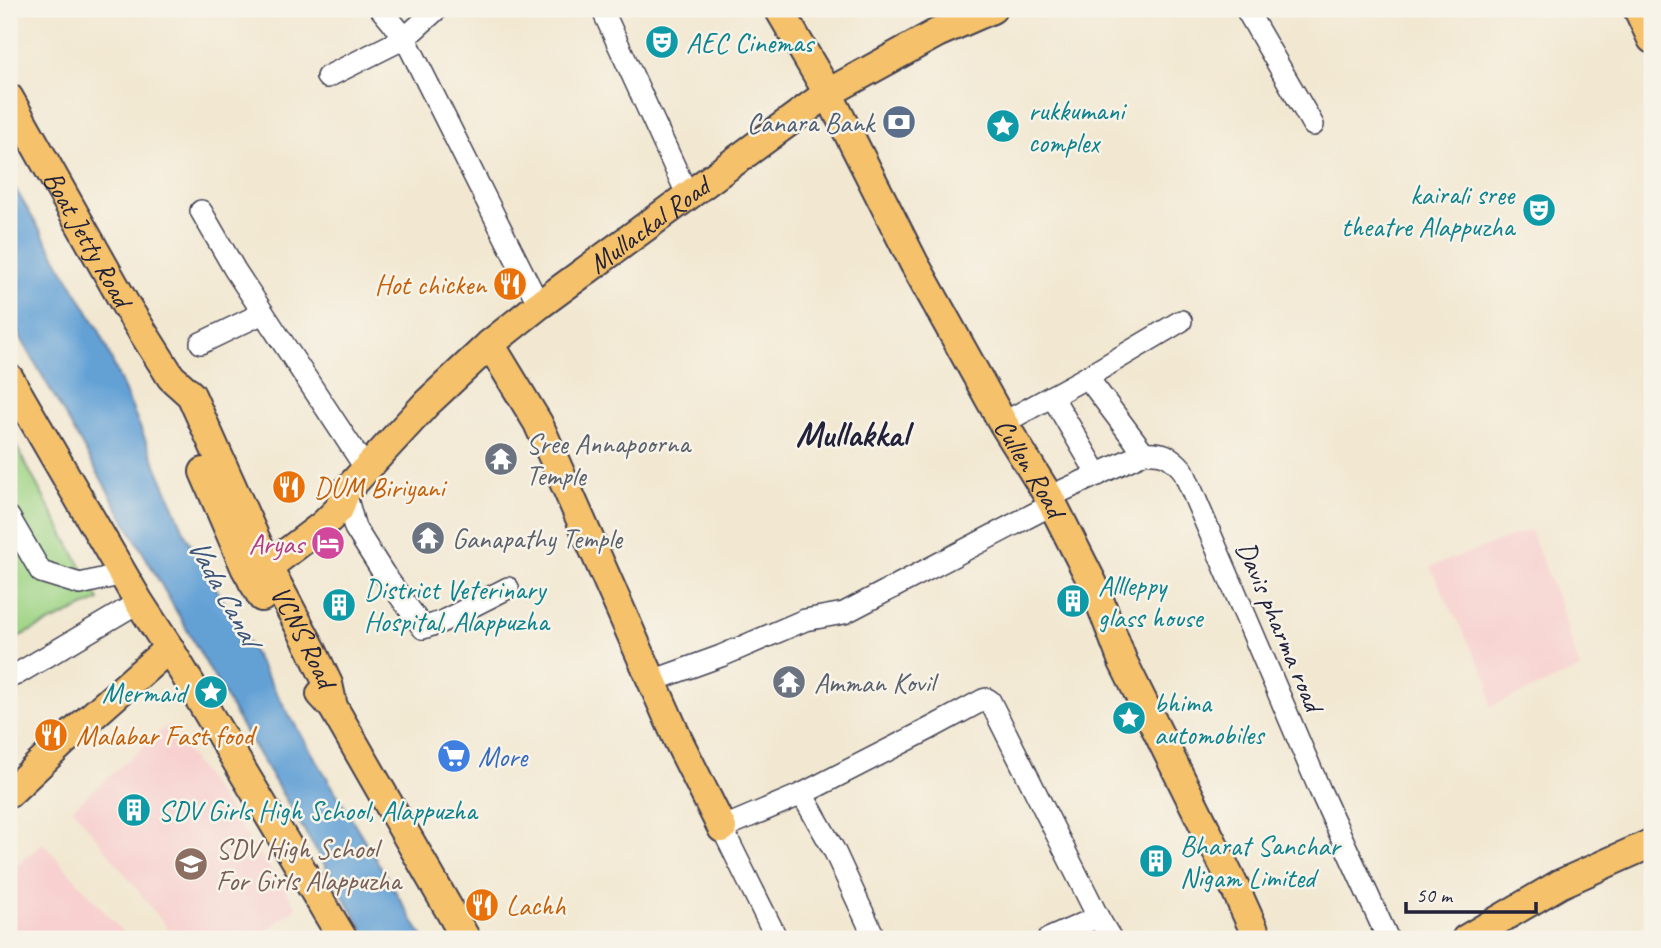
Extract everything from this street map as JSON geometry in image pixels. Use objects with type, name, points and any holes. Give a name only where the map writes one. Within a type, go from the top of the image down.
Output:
[{"type":"main road","name":"Cullen Road","points":[[779,9],[828,93],[914,263],[1003,423],[1051,500],[1093,584],[1123,662],[1258,939]]},
{"type":"main road","name":"Mullackal Road","points":[[257,567],[330,497],[345,492],[427,403],[490,344],[539,305],[828,93],[937,33],[992,9]]},
{"type":"main road","points":[[1638,9],[1652,39]]},
{"type":"main road","name":"Boat Jetty Road","points":[[9,98],[125,304],[171,377],[191,395],[257,567]]},
{"type":"main road","points":[[490,344],[538,423],[678,740],[723,828]]},
{"type":"main road","points":[[9,378],[139,602],[343,939]]},
{"type":"main road","name":"VCNS Road","points":[[257,567],[316,688],[333,706],[466,939]]},
{"type":"main road","points":[[9,793],[169,648]]},
{"type":"main road","points":[[1466,939],[1560,884],[1652,843]]},
{"type":"street","points":[[381,9],[405,38],[539,305]]},
{"type":"street","points":[[327,77],[405,38],[437,9]]},
{"type":"street","points":[[603,9],[688,196]]},
{"type":"street","points":[[1246,9],[1313,125]]},
{"type":"street","points":[[201,211],[234,270],[366,469]]},
{"type":"street","points":[[201,344],[263,313]]},
{"type":"street","points":[[1003,423],[1181,321]]},
{"type":"street","points":[[652,681],[721,656],[805,620],[844,613],[1051,500],[1144,453],[1087,377]]},
{"type":"street","points":[[1052,396],[1098,475]]},
{"type":"street","name":"Davis pharma road","points":[[1144,453],[1157,452],[1172,458],[1183,470],[1319,788],[1388,939]]},
{"type":"street","points":[[345,492],[355,528],[423,628],[441,622],[508,588]]},
{"type":"street","points":[[9,517],[41,572],[80,584],[123,574]]},
{"type":"street","points":[[9,677],[139,602]]},
{"type":"street","points":[[777,939],[723,828],[802,794],[987,699],[1111,939]]},
{"type":"street","points":[[802,794],[834,850],[875,939]]},
{"type":"street","points":[[1048,939],[1098,917]]},
{"type":"shaded area","points":[[1530,530],[1561,607],[1580,669],[1490,707],[1489,683],[1430,567]]},
{"type":"shaded area","name":"SDV High School For Girls Alappuzha","points":[[168,725],[297,907],[257,939],[176,939],[73,808]]},
{"type":"shaded area","points":[[43,843],[129,939],[9,939],[9,873]]},
{"type":"green space","points":[[9,433],[99,600],[9,641]]},
{"type":"water","points":[[9,178],[99,330],[187,538],[424,939],[369,939],[240,723],[9,317]]},
{"type":"place","name":"AEC Cinemas","points":[[662,42]]},
{"type":"place","name":"Canara Bank","points":[[899,122]]},
{"type":"place","name":"rukkumani complex","points":[[1003,126]]},
{"type":"place","name":"kairali sree theatre Alappuzha","points":[[1539,210]]},
{"type":"place","name":"Hot chicken","points":[[510,284]]},
{"type":"place","name":"Sree Annapoorna Temple","points":[[501,459]]},
{"type":"place","name":"DUM Biriyani","points":[[289,487]]},
{"type":"place","name":"Ganapathy Temple","points":[[428,538]]},
{"type":"place","name":"Aryas","points":[[328,543]]},
{"type":"place","name":"Allleppy glass house","points":[[1073,601]]},
{"type":"place","name":"District Veterinary Hospital, Alappuzha","points":[[339,605]]},
{"type":"place","name":"Amman Kovil","points":[[789,682]]},
{"type":"place","name":"Mermaid","points":[[211,692]]},
{"type":"place","name":"bhima automobiles","points":[[1129,718]]},
{"type":"place","name":"Malabar Fast food","points":[[51,735]]},
{"type":"place","name":"More","points":[[454,756]]},
{"type":"place","name":"SDV Girls High School, Alappuzha","points":[[134,810]]},
{"type":"place","name":"Bharat Sanchar Nigam Limited","points":[[1156,861]]},
{"type":"place","name":"SDV High School For Girls Alappuzha","points":[[191,864]]},
{"type":"place","name":"Lachh","points":[[482,905]]},
{"type":"district","name":"Mullakkal","points":[[852,434]]},
{"type":"water label","name":"Vada Canal","points":[[224,591]]}]
